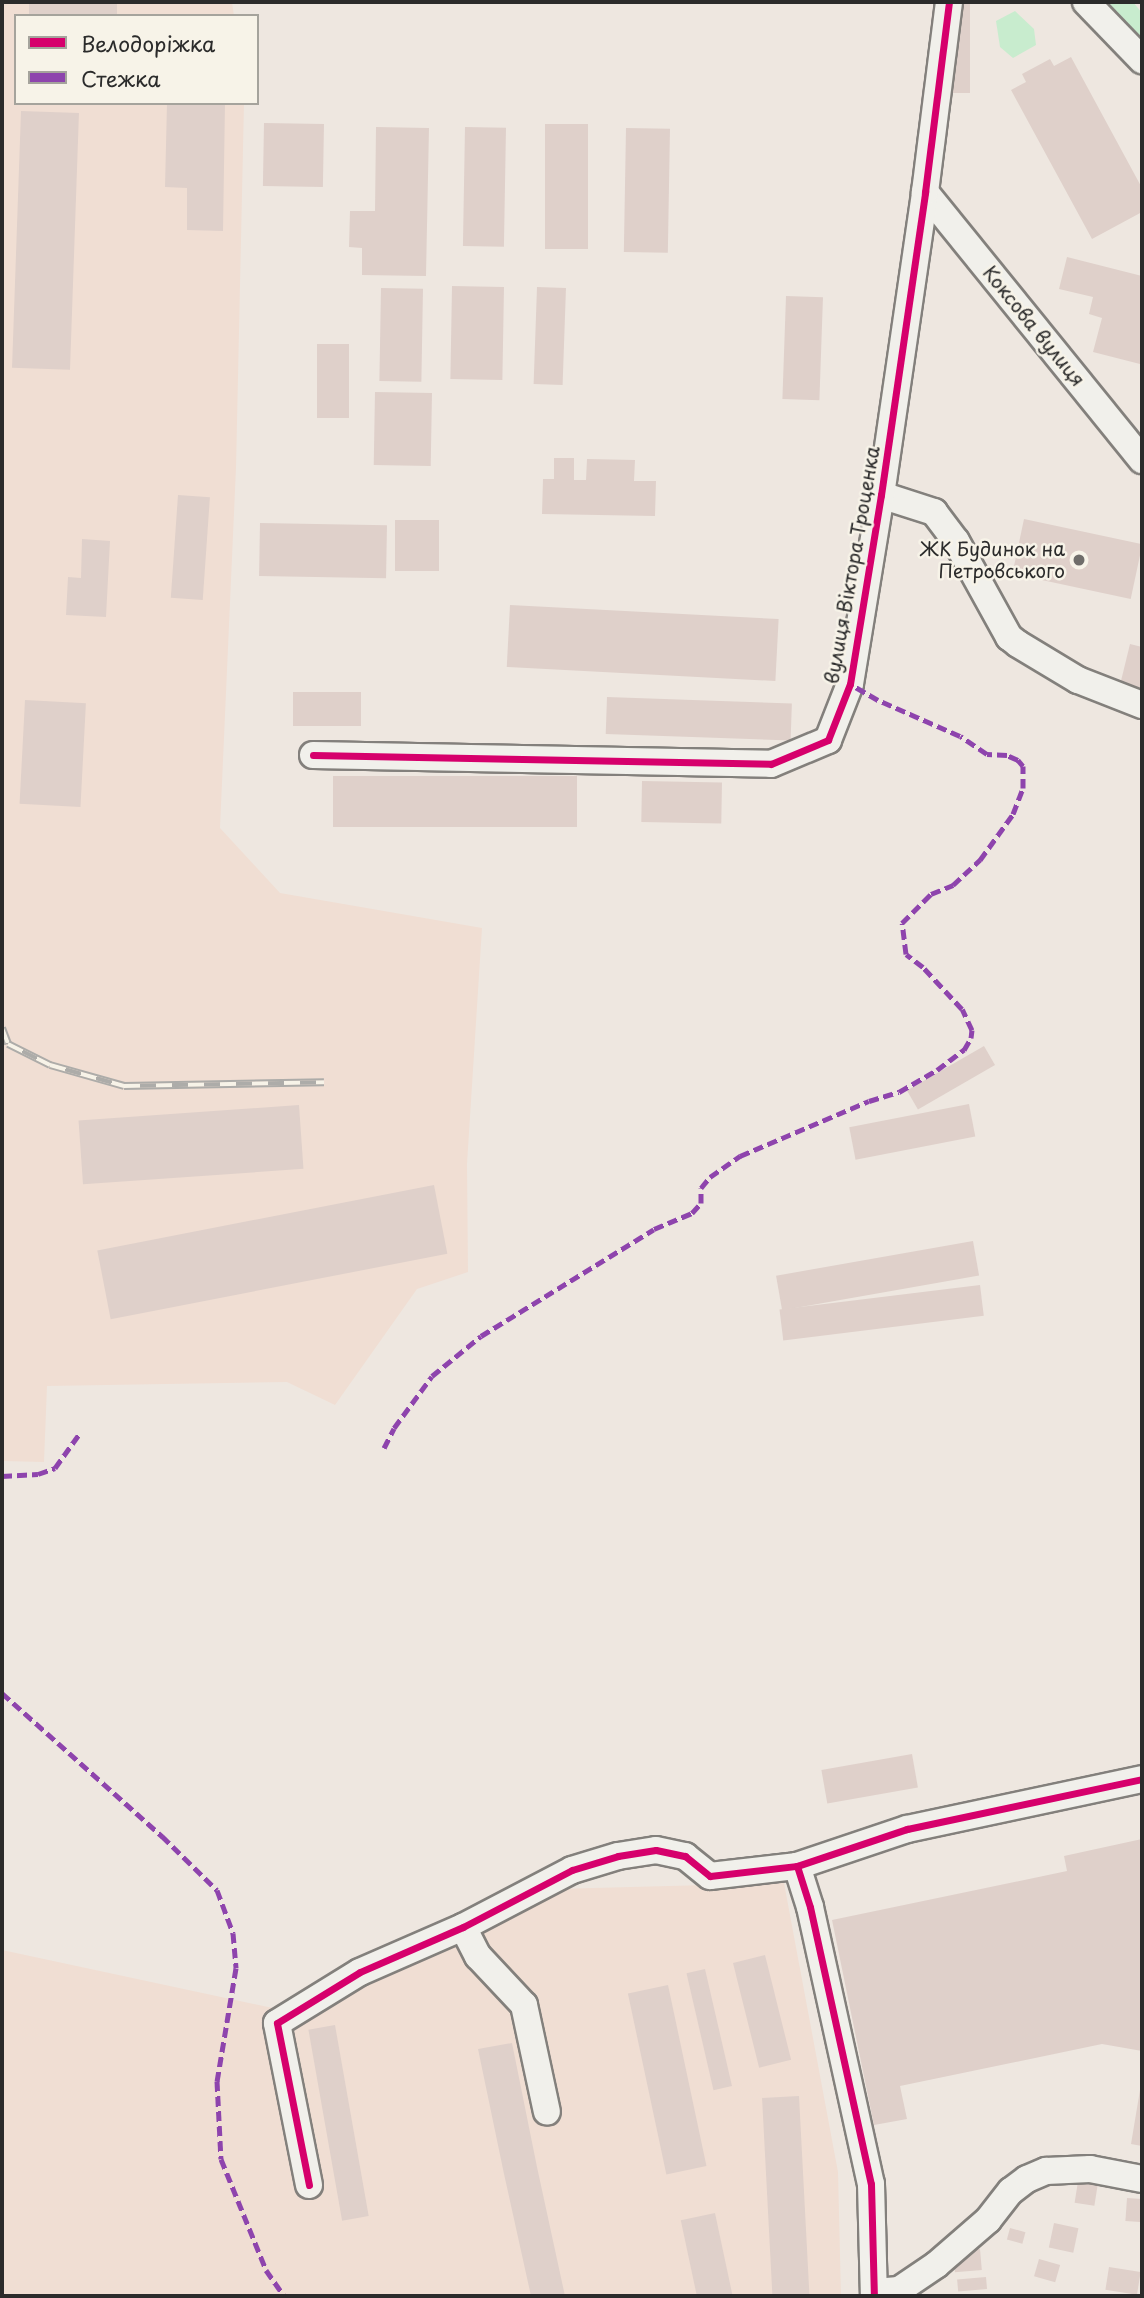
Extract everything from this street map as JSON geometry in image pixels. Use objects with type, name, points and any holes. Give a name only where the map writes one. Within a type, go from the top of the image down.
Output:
[{"type":"street","name":"вулиця Віктора Троценка","points":[[313,755],[771,764],[828,740],[850,684],[881,495],[925,192],[949,2]]},
{"type":"street","points":[[1086,2],[1142,60]]},
{"type":"street","name":"Коксова вулиця","points":[[925,192],[1142,460]]},
{"type":"street","points":[[881,495],[934,512],[956,541],[1009,637],[1078,680],[1142,705]]},
{"type":"street","points":[[309,2185],[277,2023],[360,1972],[463,1927],[572,1870],[618,1856],[656,1850],[685,1856],[710,1877],[797,1866],[907,1829],[1142,1779]]},
{"type":"street","points":[[797,1866],[810,1907],[871,2184],[874,2294],[899,2290],[936,2265],[988,2220],[1011,2191],[1027,2179],[1046,2171],[1090,2169],[1142,2179]]},
{"type":"street","points":[[463,1927],[478,1956],[524,2005],[547,2112]]},
{"type":"shaded area","points":[[2,2],[232,2],[234,14],[14,14],[14,105],[244,105],[236,468],[220,828],[280,893],[482,928],[467,1164],[468,1272],[417,1289],[335,1405],[287,1382],[47,1386],[44,1462],[2,1461]]},
{"type":"shaded area","points":[[784,1883],[838,2172],[841,2296],[2,2296],[2,1950],[296,2013],[555,1889]]},
{"type":"green space","points":[[1099,2],[1133,2],[1142,13],[1142,47]]},
{"type":"green space","points":[[1015,11],[1034,29],[1036,45],[1013,58],[1000,47],[996,21]]},
{"type":"building","points":[[29,2],[117,2],[117,14],[29,14]]},
{"type":"building","points":[[953,2],[970,2],[970,93],[953,93]]},
{"type":"building","points":[[1071,57],[1142,188],[1142,212],[1092,239],[1011,90],[1026,82],[1022,74],[1050,59],[1054,66]]},
{"type":"building","points":[[167,105],[225,105],[223,231],[187,230],[187,188],[165,187]]},
{"type":"building","points":[[21,111],[79,113],[70,370],[12,368]]},
{"type":"building","points":[[264,123],[324,124],[323,187],[263,186]]},
{"type":"building","points":[[545,124],[588,124],[588,249],[545,249]]},
{"type":"building","points":[[376,127],[429,128],[426,276],[362,275],[362,248],[349,247],[350,211],[375,211]]},
{"type":"building","points":[[465,127],[506,128],[504,247],[463,246]]},
{"type":"building","points":[[626,128],[670,129],[668,253],[624,252]]},
{"type":"building","points":[[1067,257],[1142,276],[1140,364],[1093,352],[1102,318],[1089,314],[1093,297],[1059,289]]},
{"type":"building","points":[[452,286],[504,287],[502,380],[450,379]]},
{"type":"building","points":[[537,287],[566,288],[563,385],[534,384]]},
{"type":"building","points":[[381,288],[423,289],[421,382],[379,381]]},
{"type":"building","points":[[786,296],[823,297],[819,400],[782,399]]},
{"type":"building","points":[[317,344],[349,344],[349,418],[317,418]]},
{"type":"building","points":[[375,392],[432,393],[431,466],[374,465]]},
{"type":"building","points":[[554,458],[574,458],[574,480],[586,480],[587,459],[635,460],[634,481],[656,481],[655,516],[542,514],[543,479],[554,479]]},
{"type":"building","points":[[178,495],[210,497],[203,600],[171,598]]},
{"type":"building","name":"ЖК Будинок на Петровського","points":[[1024,519],[1142,544],[1131,599],[1012,574]]},
{"type":"building","points":[[395,520],[439,520],[439,571],[395,571]]},
{"type":"building","points":[[260,523],[387,525],[386,578],[259,576]]},
{"type":"building","points":[[82,539],[110,541],[106,617],[66,615],[68,577],[81,578]]},
{"type":"building","points":[[510,605],[779,619],[775,681],[507,667]]},
{"type":"building","points":[[1130,644],[1142,647],[1142,690],[1120,685]]},
{"type":"building","points":[[293,692],[361,692],[361,726],[293,726]]},
{"type":"building","points":[[607,697],[792,703],[791,740],[606,734]]},
{"type":"building","points":[[25,700],[86,703],[80,807],[20,804]]},
{"type":"building","points":[[333,776],[577,776],[577,827],[333,827]]},
{"type":"building","points":[[642,781],[722,782],[721,823],[641,822]]},
{"type":"building","points":[[984,1046],[995,1065],[918,1110],[907,1090]]},
{"type":"building","points":[[969,1104],[975,1136],[856,1160],[849,1127]]},
{"type":"building","points":[[299,1105],[303,1169],[83,1184],[79,1120]]},
{"type":"building","points":[[434,1185],[447,1254],[111,1319],[97,1250]]},
{"type":"building","points":[[973,1241],[979,1275],[782,1310],[776,1276]]},
{"type":"building","points":[[980,1285],[984,1316],[783,1340],[780,1310]]},
{"type":"building","points":[[912,1754],[918,1787],[827,1803],[821,1770]]},
{"type":"building","points":[[1142,1839],[1142,2051],[1102,2044],[900,2086],[907,2119],[874,2125],[832,1920],[1067,1871],[1064,1856]]},
{"type":"building","points":[[765,1955],[791,2060],[759,2068],[733,1963]]},
{"type":"building","points":[[705,1969],[732,2086],[713,2090],[686,1973]]},
{"type":"building","points":[[668,1985],[706,2166],[666,2174],[628,1994]]},
{"type":"building","points":[[335,2025],[369,2216],[342,2221],[308,2030]]},
{"type":"building","points":[[512,2043],[565,2296],[531,2296],[504,2174],[478,2049]]},
{"type":"building","points":[[1142,2084],[1142,2146],[1131,2144]]},
{"type":"building","points":[[799,2096],[809,2296],[772,2296],[762,2098]]},
{"type":"building","points":[[1079,2175],[1099,2178],[1094,2206],[1075,2203]]},
{"type":"building","points":[[1127,2198],[1142,2199],[1140,2222],[1125,2221]]},
{"type":"building","points":[[715,2213],[733,2296],[697,2296],[681,2220]]},
{"type":"building","points":[[1054,2223],[1078,2228],[1073,2253],[1049,2247]]},
{"type":"building","points":[[1010,2228],[1025,2232],[1022,2244],[1007,2240]]},
{"type":"building","points":[[980,2249],[982,2270],[955,2272],[953,2251]]},
{"type":"building","points":[[1039,2259],[1060,2265],[1055,2282],[1034,2276]]},
{"type":"building","points":[[1109,2267],[1141,2272],[1137,2295],[1105,2290]]},
{"type":"building","points":[[986,2277],[987,2289],[958,2291],[957,2280]]},
{"type":"railway","points":[[2,1028],[8,1044],[50,1065],[124,1086],[324,1082]]},
{"type":"marked path","points":[[384,1448],[394,1428],[432,1376],[481,1336],[654,1229],[692,1213],[701,1203],[701,1188],[710,1177],[740,1156],[869,1101],[899,1092],[937,1070],[964,1050],[972,1030],[962,1009],[923,967],[906,954],[902,923],[931,894],[953,885],[980,860],[1013,814],[1023,788],[1023,766],[1018,760],[1007,755],[987,754],[960,736],[878,700],[850,684]]},
{"type":"marked path","points":[[2,1476],[38,1474],[55,1468],[80,1433]]},
{"type":"marked path","points":[[2,1693],[162,1836],[217,1890],[233,1933],[236,1968],[217,2081],[221,2159],[266,2270],[284,2296]]},
{"type":"cycle path","points":[[313,755],[771,764],[828,740],[850,684],[881,495],[925,192],[949,2]]},
{"type":"cycle path","points":[[309,2185],[277,2023],[360,1972],[463,1927],[572,1870],[618,1856],[656,1850],[685,1856],[710,1876],[797,1866],[907,1829],[1142,1779]]},
{"type":"cycle path","points":[[797,1866],[810,1907],[871,2184],[874,2296]]},
{"type":"place","name":"ЖК Будинок на Петровського","points":[[1079,560]]}]
